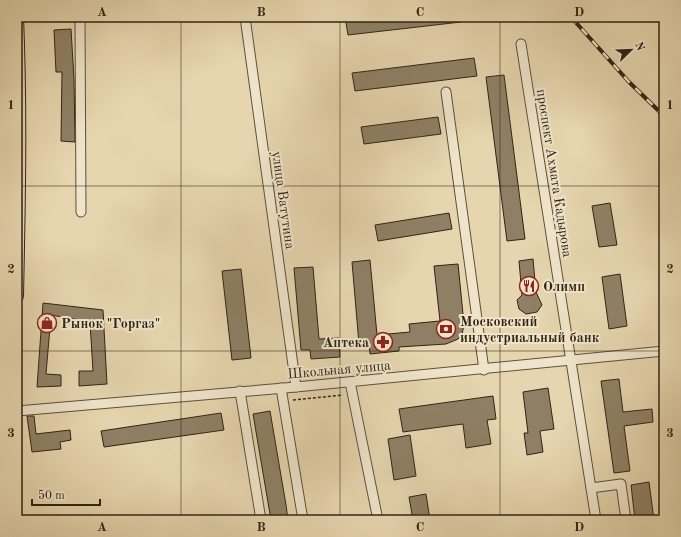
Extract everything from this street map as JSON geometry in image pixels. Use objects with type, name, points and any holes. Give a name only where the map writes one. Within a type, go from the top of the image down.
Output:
[{"type":"main road","points":[[17,296],[20,124],[18,17]]},
{"type":"street","points":[[80,17],[81,212]]},
{"type":"street","name":"улица Ватутина","points":[[245,17],[296,387]]},
{"type":"street","name":"проспект Ахмата Кадырова","points":[[521,44],[596,520]]},
{"type":"street","points":[[446,92],[484,370]]},
{"type":"street","name":"Школьная улица","points":[[17,410],[296,387],[664,352]]},
{"type":"street","points":[[350,382],[378,520]]},
{"type":"street","points":[[281,388],[303,520]]},
{"type":"street","points":[[240,392],[261,520]]},
{"type":"street","points":[[591,488],[621,484],[626,520]]},
{"type":"path","points":[[293,400],[343,395]]},
{"type":"building","points":[[345,17],[461,17],[461,22],[348,35]]},
{"type":"building","points":[[71,29],[74,79],[75,142],[61,141],[62,72],[56,72],[54,30]]},
{"type":"building","points":[[474,58],[477,76],[355,91],[352,73]]},
{"type":"building","points":[[504,75],[525,239],[507,241],[486,77]]},
{"type":"building","points":[[438,117],[441,134],[364,144],[361,127]]},
{"type":"building","points":[[610,203],[617,245],[599,247],[592,206]]},
{"type":"building","points":[[449,213],[452,229],[378,241],[375,225]]},
{"type":"building","points":[[533,259],[536,292],[542,305],[537,312],[526,314],[519,309],[517,300],[522,295],[519,261]]},
{"type":"building","points":[[370,260],[377,335],[410,332],[409,324],[440,321],[434,266],[458,264],[464,324],[462,335],[458,339],[446,344],[399,347],[399,351],[370,354],[369,343],[359,344],[352,262]]},
{"type":"building","points":[[313,267],[319,339],[339,338],[340,357],[311,359],[310,350],[301,350],[294,268]]},
{"type":"building","points":[[241,269],[251,358],[232,360],[222,271]]},
{"type":"building","points":[[620,274],[627,326],[609,329],[602,277]]},
{"type":"building","points":[[43,303],[103,310],[107,384],[79,386],[79,371],[93,371],[90,322],[51,315],[46,374],[61,375],[61,386],[37,387]]},
{"type":"building","points":[[619,379],[623,412],[652,409],[653,422],[624,426],[630,471],[614,473],[601,381]]},
{"type":"building","points":[[548,388],[554,429],[540,431],[543,452],[527,455],[524,433],[528,433],[523,392]]},
{"type":"building","points":[[493,396],[496,419],[487,420],[491,444],[466,448],[463,424],[403,432],[399,409]]},
{"type":"building","points":[[270,411],[288,520],[271,520],[253,414]]},
{"type":"building","points":[[221,413],[224,430],[104,447],[101,431]]},
{"type":"building","points":[[27,416],[34,416],[36,434],[70,430],[71,440],[60,442],[61,449],[32,452]]},
{"type":"building","points":[[410,435],[416,476],[394,480],[388,439]]},
{"type":"building","points":[[649,482],[654,520],[635,520],[631,485]]},
{"type":"building","points":[[426,494],[430,520],[413,520],[409,497]]},
{"type":"railway","points":[[571,17],[629,82],[664,116]]},
{"type":"place","name":"Олимп","points":[[529,286]]},
{"type":"place","name":"Рынок \"Горгаз\"","points":[[47,323]]},
{"type":"place","name":"Московский индустриальный банк","points":[[446,329]]},
{"type":"place","name":"Аптека","points":[[383,342]]}]
